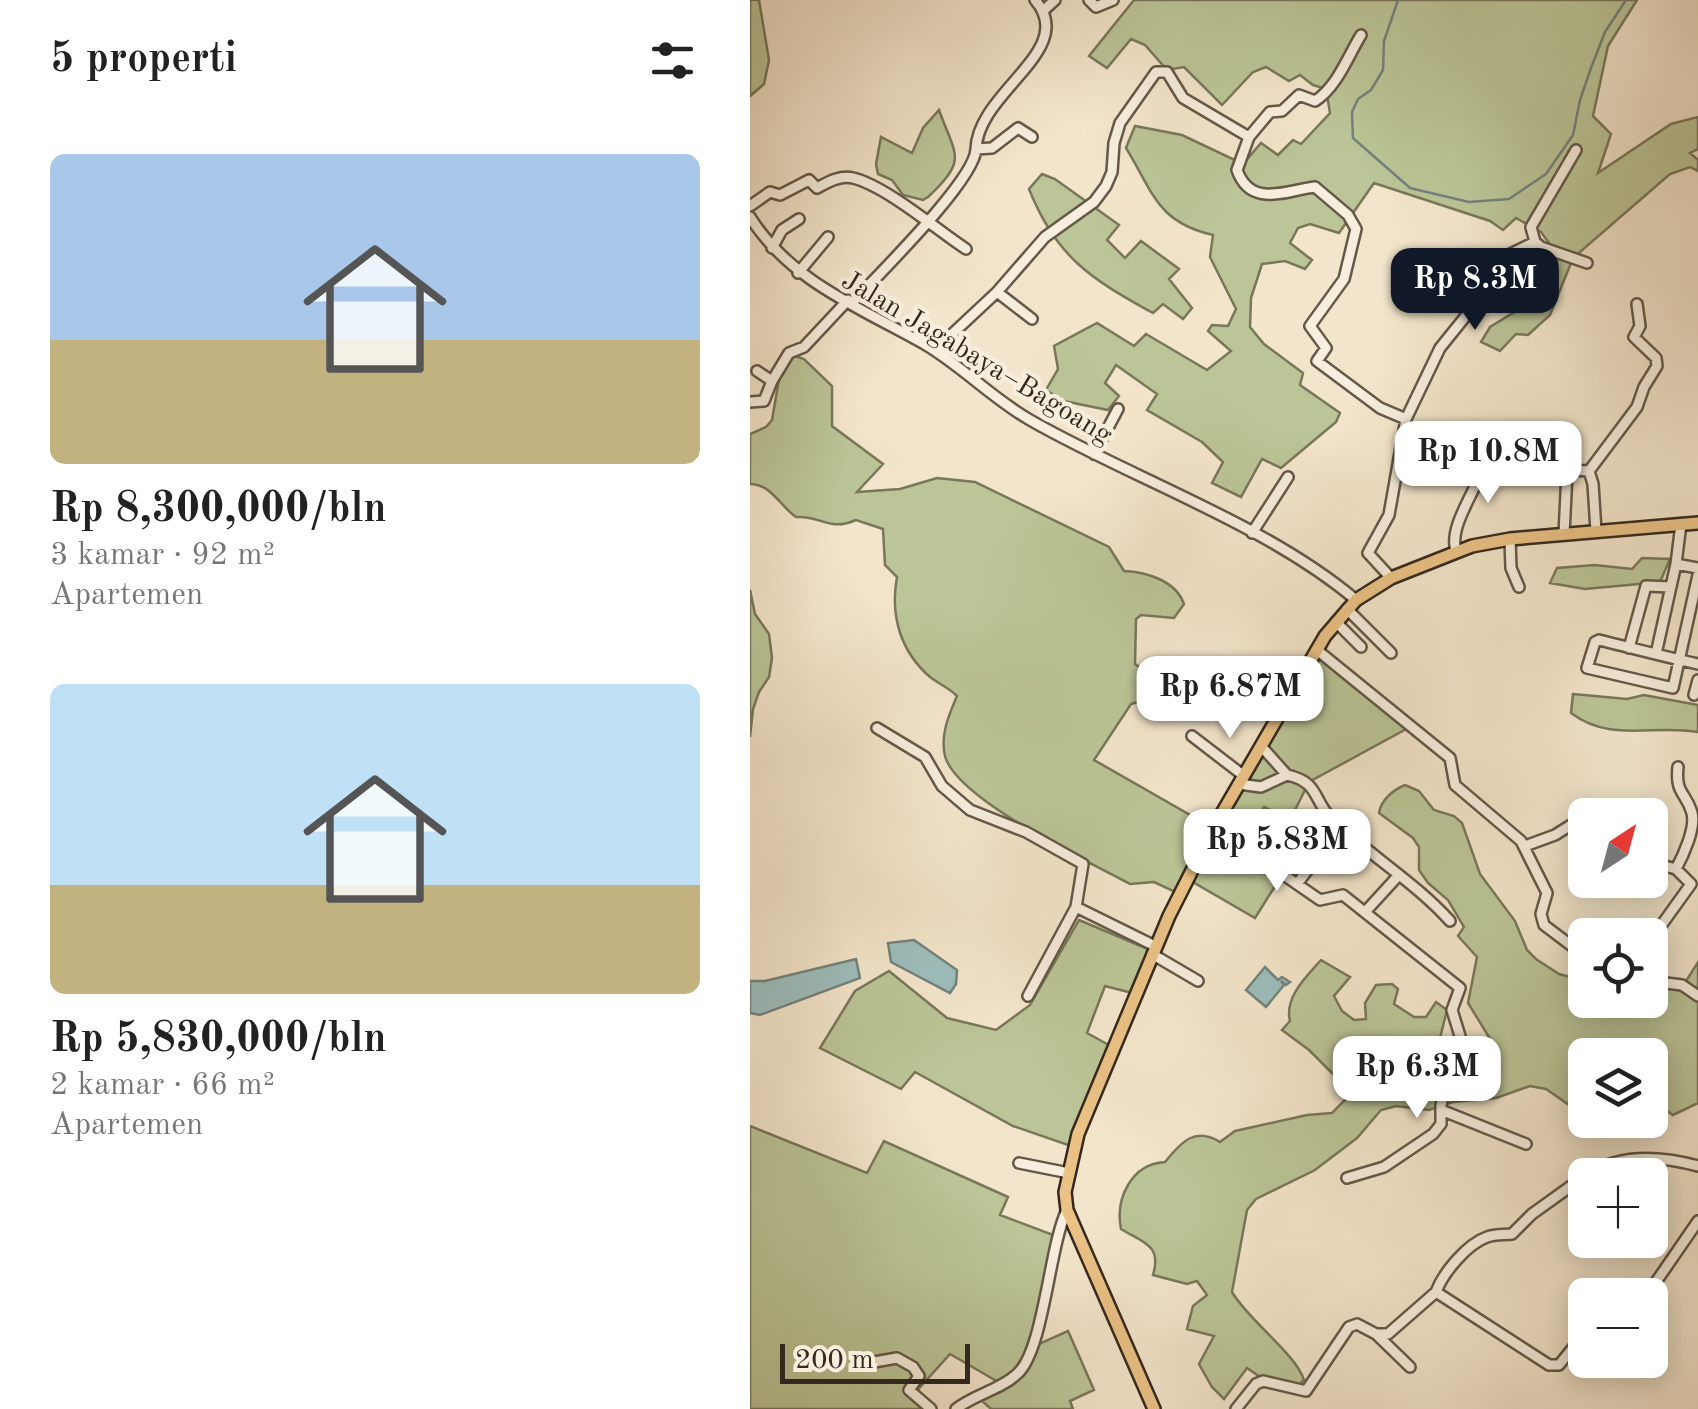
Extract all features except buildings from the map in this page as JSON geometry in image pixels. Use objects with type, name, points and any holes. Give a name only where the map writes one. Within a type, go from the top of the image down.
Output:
[{"type":"main road","points":[[1154,1409],[1066,1210],[1069,1172],[1082,1122],[1154,950],[1214,827],[1317,650],[1352,604],[1391,578],[1456,551],[1510,539],[1698,524]]},
{"type":"street","points":[[750,402],[764,401],[789,353],[804,347],[850,301],[964,176],[975,160],[979,129],[989,108],[1042,47],[1048,26],[1044,11],[1035,0]]},
{"type":"street","points":[[1044,11],[1055,0]]},
{"type":"street","points":[[1089,0],[1101,8],[1113,0]]},
{"type":"street","points":[[1361,36],[1333,85],[1320,99],[1300,95],[1282,112],[1270,112],[1249,137],[1237,170],[1244,184],[1260,194],[1278,196],[1315,186],[1348,215],[1356,229],[1344,278],[1310,326],[1326,348],[1317,361],[1380,408],[1406,419]]},
{"type":"street","points":[[935,350],[996,292],[1045,237],[1094,202],[1112,172],[1120,124],[1156,72],[1166,72],[1182,98],[1249,137]]},
{"type":"street","points":[[976,149],[992,148],[1018,128],[1032,138]]},
{"type":"street","points":[[1576,150],[1531,227],[1535,242],[1554,254],[1587,263]]},
{"type":"street","points":[[750,206],[770,192],[780,195],[809,180],[816,188],[836,178],[855,178],[966,249]]},
{"type":"street","name":"Jalan Jagabaya–Bagoang","points":[[750,218],[772,248],[798,273],[935,350],[1019,413],[1321,572],[1390,653]]},
{"type":"street","points":[[772,248],[782,230],[800,219]]},
{"type":"street","points":[[798,273],[828,237]]},
{"type":"street","points":[[1391,578],[1368,553],[1389,515],[1406,419],[1447,336],[1490,286],[1502,258],[1535,242]]},
{"type":"street","points":[[996,292],[1032,319]]},
{"type":"street","points":[[1589,471],[1637,407],[1657,366],[1656,358],[1634,337],[1640,326],[1637,304]]},
{"type":"street","points":[[757,371],[772,381]]},
{"type":"street","points":[[1094,454],[1118,409]]},
{"type":"street","points":[[1456,551],[1456,531],[1480,477],[1490,477],[1496,465]]},
{"type":"street","points":[[1564,534],[1567,474],[1570,470],[1589,471]]},
{"type":"street","points":[[1589,471],[1596,531]]},
{"type":"street","points":[[1252,533],[1288,476]]},
{"type":"street","points":[[1656,654],[1681,524]]},
{"type":"street","points":[[1510,539],[1511,568],[1519,586]]},
{"type":"street","points":[[1676,564],[1698,572],[1680,660],[1674,685],[1670,689],[1587,668],[1597,641],[1656,654],[1680,660],[1698,664]]},
{"type":"street","points":[[1629,648],[1646,586],[1671,587]]},
{"type":"street","points":[[1336,622],[1361,646]]},
{"type":"street","points":[[1317,650],[1450,758],[1455,786],[1525,846],[1547,894],[1542,914],[1544,925],[1568,943]]},
{"type":"street","points":[[1694,695],[1698,680]]},
{"type":"street","points":[[878,728],[924,756],[942,786],[970,810],[1026,832],[1082,864],[1076,907],[1028,996]]},
{"type":"street","points":[[1192,736],[1242,780],[1261,788],[1287,775]]},
{"type":"street","points":[[1261,746],[1287,775],[1316,791],[1329,816],[1450,920]]},
{"type":"street","points":[[1676,869],[1693,820],[1677,788],[1678,767]]},
{"type":"street","points":[[1297,884],[1341,826]]},
{"type":"street","points":[[1214,827],[1320,900],[1343,896],[1366,911],[1460,988],[1452,1010],[1460,1036],[1438,1129],[1372,1174],[1348,1178]]},
{"type":"street","points":[[1525,846],[1568,827]]},
{"type":"street","points":[[1667,918],[1691,884],[1676,869],[1668,867]]},
{"type":"street","points":[[1366,911],[1398,876]]},
{"type":"street","points":[[1076,907],[1154,950],[1198,981]]},
{"type":"street","points":[[1668,984],[1682,986],[1698,996]]},
{"type":"street","points":[[1441,1110],[1526,1144]]},
{"type":"street","points":[[1668,1160],[1698,1166]]},
{"type":"street","points":[[1019,1162],[1069,1172]]},
{"type":"street","points":[[1376,1334],[1393,1331],[1436,1292],[1447,1272],[1479,1241],[1491,1235],[1512,1234],[1568,1189]]},
{"type":"street","points":[[956,1409],[1022,1370],[1047,1292],[1066,1210]]},
{"type":"street","points":[[1659,1278],[1698,1221]]},
{"type":"street","points":[[1436,1292],[1549,1366],[1559,1365],[1568,1354]]},
{"type":"street","points":[[1236,1409],[1263,1381],[1306,1391],[1353,1324],[1376,1334],[1410,1367]]},
{"type":"street","points":[[874,1362],[897,1358],[913,1367],[919,1376],[909,1390],[931,1409]]},
{"type":"green space","points":[[750,0],[759,0],[769,60],[764,84],[750,96]]},
{"type":"green space","points":[[1134,0],[1637,0],[1608,46],[1593,116],[1611,134],[1598,173],[1671,124],[1698,117],[1698,149],[1690,153],[1698,160],[1698,171],[1690,167],[1670,174],[1573,258],[1550,315],[1528,335],[1516,334],[1500,351],[1481,342],[1490,327],[1516,311],[1557,254],[1541,232],[1516,218],[1503,230],[1490,221],[1374,183],[1339,233],[1310,224],[1298,228],[1290,243],[1312,260],[1305,269],[1285,261],[1262,264],[1251,298],[1250,327],[1264,344],[1303,373],[1300,385],[1340,413],[1336,422],[1281,468],[1262,459],[1241,497],[1212,483],[1223,462],[1202,442],[1147,410],[1157,394],[1116,365],[1105,383],[1119,396],[1108,410],[1064,401],[1046,390],[1058,369],[1054,346],[1097,323],[1134,346],[1146,334],[1207,370],[1231,351],[1208,331],[1212,325],[1228,326],[1236,309],[1210,257],[1213,235],[1179,222],[1158,203],[1126,148],[1135,126],[1182,135],[1243,164],[1261,143],[1278,155],[1293,140],[1301,144],[1330,113],[1326,89],[1300,75],[1289,81],[1266,67],[1253,72],[1222,105],[1184,67],[1167,70],[1145,45],[1131,39],[1107,68],[1089,56]]},
{"type":"green space","points":[[939,110],[954,148],[954,165],[923,200],[903,195],[892,180],[878,174],[881,137],[912,153],[923,128]]},
{"type":"green space","points":[[1042,174],[1055,179],[1119,225],[1107,240],[1125,258],[1141,241],[1179,269],[1169,279],[1192,308],[1183,319],[1163,304],[1153,313],[1078,264],[1051,232],[1029,189]]},
{"type":"green space","points":[[789,354],[804,359],[832,386],[832,426],[883,464],[857,492],[900,489],[937,478],[975,482],[1109,547],[1124,571],[1160,579],[1180,596],[1184,604],[1174,618],[1141,615],[1136,619],[1135,664],[1148,673],[1138,702],[1131,704],[1094,760],[1213,828],[1315,651],[1408,728],[1309,782],[1290,820],[1264,807],[1241,848],[1282,875],[1255,918],[1184,877],[1175,892],[1154,882],[1130,884],[1026,828],[954,773],[945,756],[944,740],[957,696],[920,667],[905,644],[896,618],[897,577],[885,565],[883,529],[856,520],[832,524],[796,517],[770,492],[750,484],[750,434],[772,420],[782,362]]},
{"type":"green space","points":[[1642,558],[1670,559],[1660,582],[1585,589],[1550,583],[1557,568],[1595,565],[1632,569]]},
{"type":"green space","points":[[750,590],[755,614],[769,634],[772,658],[769,677],[753,709],[750,737]]},
{"type":"green space","points":[[1573,694],[1627,699],[1644,695],[1698,705],[1698,732],[1601,728],[1571,713]]},
{"type":"green space","points":[[1405,785],[1419,791],[1434,810],[1462,823],[1480,874],[1515,921],[1527,950],[1568,976],[1568,1018],[1668,1018],[1668,988],[1683,986],[1698,962],[1698,1103],[1673,1115],[1668,1112],[1668,1038],[1568,1038],[1568,1104],[1546,1089],[1530,1086],[1496,1098],[1453,1102],[1429,1110],[1396,1106],[1381,1110],[1357,1138],[1315,1170],[1256,1199],[1247,1210],[1232,1292],[1292,1359],[1304,1380],[1298,1386],[1263,1379],[1247,1368],[1224,1399],[1199,1364],[1214,1336],[1187,1329],[1193,1306],[1207,1295],[1197,1281],[1187,1284],[1153,1275],[1153,1251],[1121,1229],[1121,1206],[1128,1185],[1143,1169],[1165,1162],[1190,1138],[1203,1136],[1220,1142],[1235,1131],[1332,1113],[1352,1093],[1309,1050],[1282,1030],[1290,1021],[1293,995],[1321,960],[1350,977],[1334,996],[1342,1011],[1354,1020],[1366,1019],[1365,1003],[1376,985],[1392,984],[1398,989],[1394,1004],[1414,1017],[1426,1017],[1436,1002],[1447,1010],[1438,1046],[1453,1050],[1460,1034],[1471,1041],[1489,1037],[1468,1003],[1477,957],[1458,936],[1464,927],[1448,900],[1419,870],[1419,847],[1413,838],[1379,813],[1396,790]]},
{"type":"green space","points":[[1079,920],[1155,952],[1140,995],[1105,986],[1087,1033],[1116,1049],[1068,1145],[1013,1126],[915,1072],[901,1089],[820,1048],[855,991],[889,971],[947,1018],[996,1030],[1030,1005]]},
{"type":"green space","points":[[750,1126],[867,1173],[884,1141],[1008,1197],[1000,1215],[1056,1236],[1037,1345],[1068,1331],[1094,1390],[1070,1401],[1073,1409],[991,1409],[982,1401],[1005,1386],[950,1354],[914,1394],[931,1409],[750,1409]]},
{"type":"water","points":[[914,940],[957,970],[956,984],[950,993],[891,962],[888,943]]},
{"type":"water","points":[[856,959],[860,978],[760,1015],[750,1013],[750,981],[765,981]]},
{"type":"water","points":[[1265,967],[1278,980],[1282,977],[1290,982],[1286,985],[1281,981],[1284,985],[1266,1007],[1246,990]]},
{"type":"waterway","points":[[1398,0],[1384,41],[1383,70],[1352,112],[1353,138],[1410,188],[1469,202],[1509,199],[1546,174],[1573,135],[1580,100],[1605,32],[1626,0]]}]
